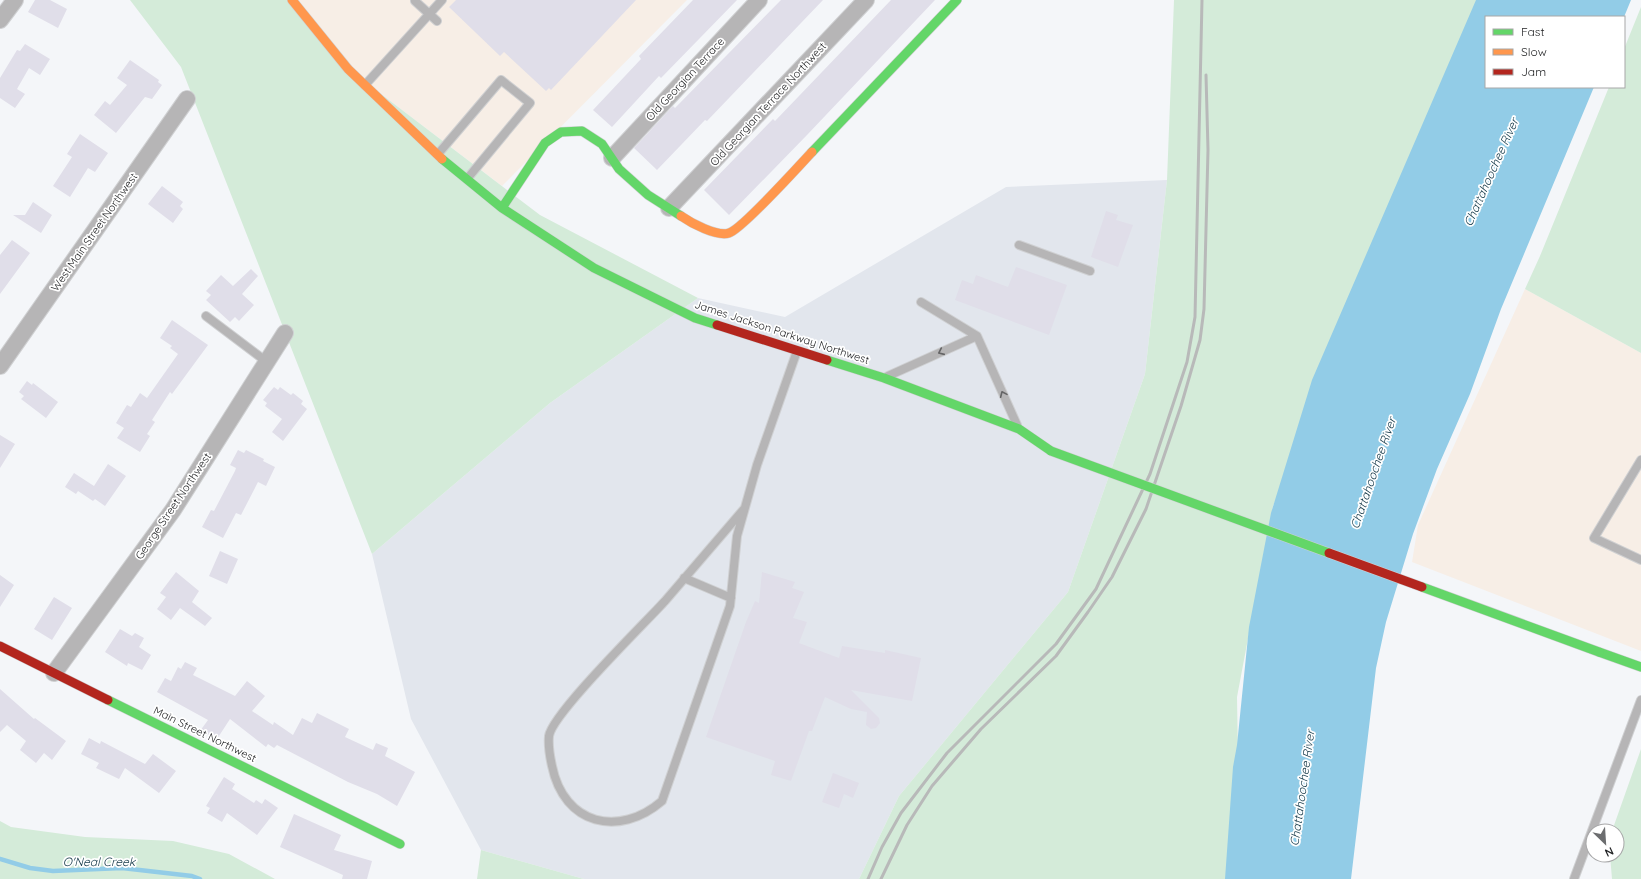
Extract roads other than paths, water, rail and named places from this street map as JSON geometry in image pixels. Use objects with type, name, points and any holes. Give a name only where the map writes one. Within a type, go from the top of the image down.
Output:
[{"type":"main road","name":"James Jackson Parkway Northwest","points":[[292,0],[324,41],[364,86],[437,155],[466,180],[502,208],[594,268],[645,294],[695,318],[884,378],[1019,430],[1051,451],[1641,667]]},
{"type":"main road","points":[[502,208],[545,143],[561,132],[582,130],[602,144],[619,169],[648,195],[691,223],[721,234],[730,233],[748,218],[804,162],[957,0]]},
{"type":"main road","name":"Main Street Northwest","points":[[0,646],[400,844]]},
{"type":"street","points":[[0,20],[15,0]]},
{"type":"street","name":"Old Georgian Terrace","points":[[612,158],[759,0]]},
{"type":"street","name":"Old Georgian Terrace Northwest","points":[[669,208],[866,0]]},
{"type":"street","name":"West Main Street Northwest","points":[[0,366],[187,99]]},
{"type":"street","name":"George Street Northwest","points":[[54,673],[174,510],[286,333]]},
{"type":"lane","points":[[364,86],[442,0]]},
{"type":"lane","points":[[415,1],[437,21]]},
{"type":"lane","points":[[437,155],[501,80],[530,103],[466,180]]},
{"type":"lane","points":[[1019,246],[1090,271]]},
{"type":"lane","points":[[921,302],[977,336],[1019,430]]},
{"type":"lane","points":[[206,316],[267,362]]},
{"type":"lane","points":[[884,378],[977,336]]},
{"type":"lane","points":[[744,509],[684,578],[572,701],[551,729],[549,736],[550,755],[558,784],[569,803],[579,812],[593,820],[614,821],[638,817],[650,812],[662,801],[730,606],[737,536],[744,509],[757,465],[798,350]]},
{"type":"lane","points":[[1641,460],[1594,538],[1641,560]]},
{"type":"lane","points":[[684,578],[731,598]]},
{"type":"lane","points":[[1574,879],[1641,700]]},
{"type":"water","name":"Chattahoochee River","points":[[1476,0],[1631,0],[1624,16],[1485,16],[1485,88],[1594,88],[1501,309],[1470,394],[1437,469],[1413,534],[1386,622],[1376,668],[1351,879],[1225,879],[1233,767],[1237,745],[1249,627],[1271,513],[1312,380]]},
{"type":"waterway","name":"O'Neal Creek","points":[[0,859],[30,868],[53,871],[122,868],[192,876],[200,879]]},
{"type":"railway","points":[[868,879],[882,847],[901,813],[947,753],[1056,644],[1096,589],[1150,474],[1187,362],[1195,317],[1202,0]]},
{"type":"railway","points":[[881,879],[907,825],[932,786],[981,729],[1056,656],[1088,612],[1112,577],[1146,509],[1181,406],[1200,340],[1204,309],[1208,150],[1206,75]]}]
